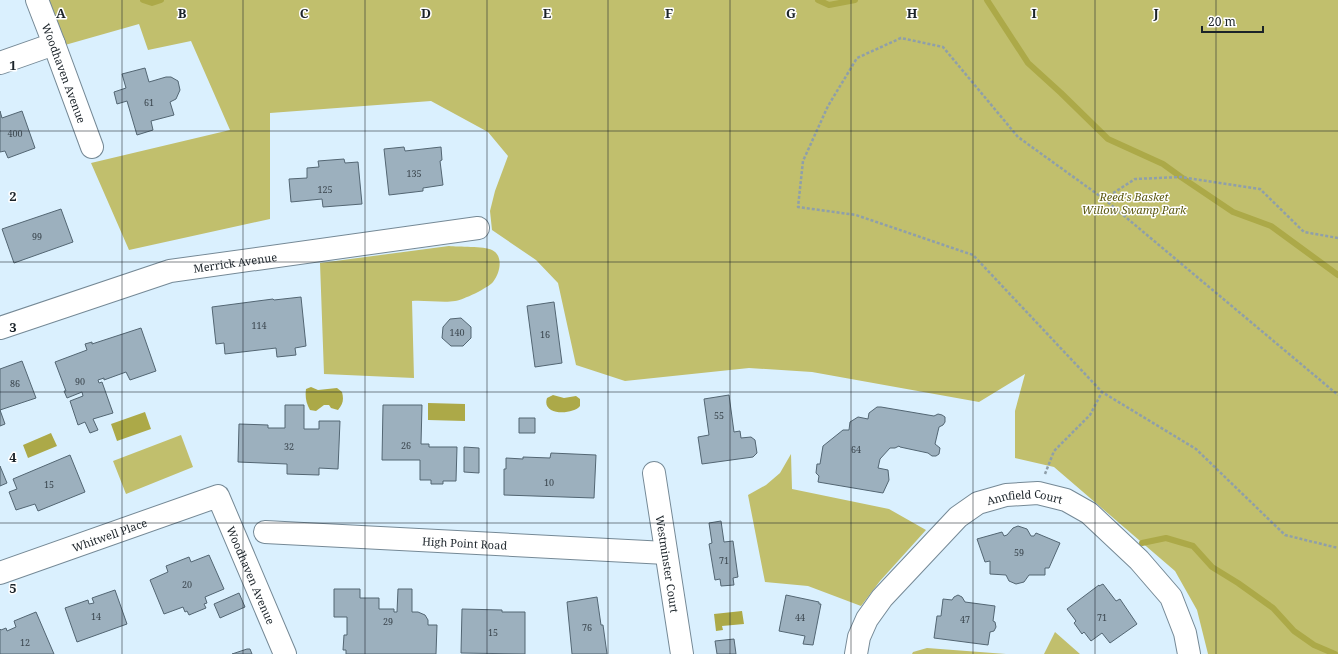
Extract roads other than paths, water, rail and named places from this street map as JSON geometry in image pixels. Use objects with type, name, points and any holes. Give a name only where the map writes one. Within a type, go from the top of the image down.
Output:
[{"type":"street","name":"Woodhaven Avenue","points":[[37,0],[92,147]]},
{"type":"street","points":[[0,63],[54,44]]},
{"type":"street","name":"Merrick Avenue","points":[[0,328],[170,271],[478,228]]},
{"type":"street","name":"Westminster Court","points":[[654,473],[682,654]]},
{"type":"street","name":"Annfield Court","points":[[856,654],[859,637],[867,619],[882,598],[958,517],[978,503],[1006,494],[1038,493],[1066,500],[1089,513],[1139,560],[1171,598],[1185,633],[1189,654]]},
{"type":"street","name":"Woodhaven Avenue","points":[[218,496],[285,654]]},
{"type":"street","name":"Whitwell Place","points":[[0,573],[218,496]]},
{"type":"street","name":"High Point Road","points":[[264,532],[666,553]]},
{"type":"waterway","points":[[143,0],[152,3],[161,0]]},
{"type":"waterway","points":[[818,0],[829,5],[855,0]]},
{"type":"waterway","points":[[987,0],[1028,63],[1108,139],[1163,164],[1233,212],[1271,226],[1338,275]]},
{"type":"waterway","points":[[1142,543],[1166,538],[1193,546],[1212,567],[1238,583],[1273,608],[1294,631],[1314,645],[1335,654]]},
{"type":"park label","name":"Reed's Basket Willow Swamp Park","points":[[1134,202]]}]
